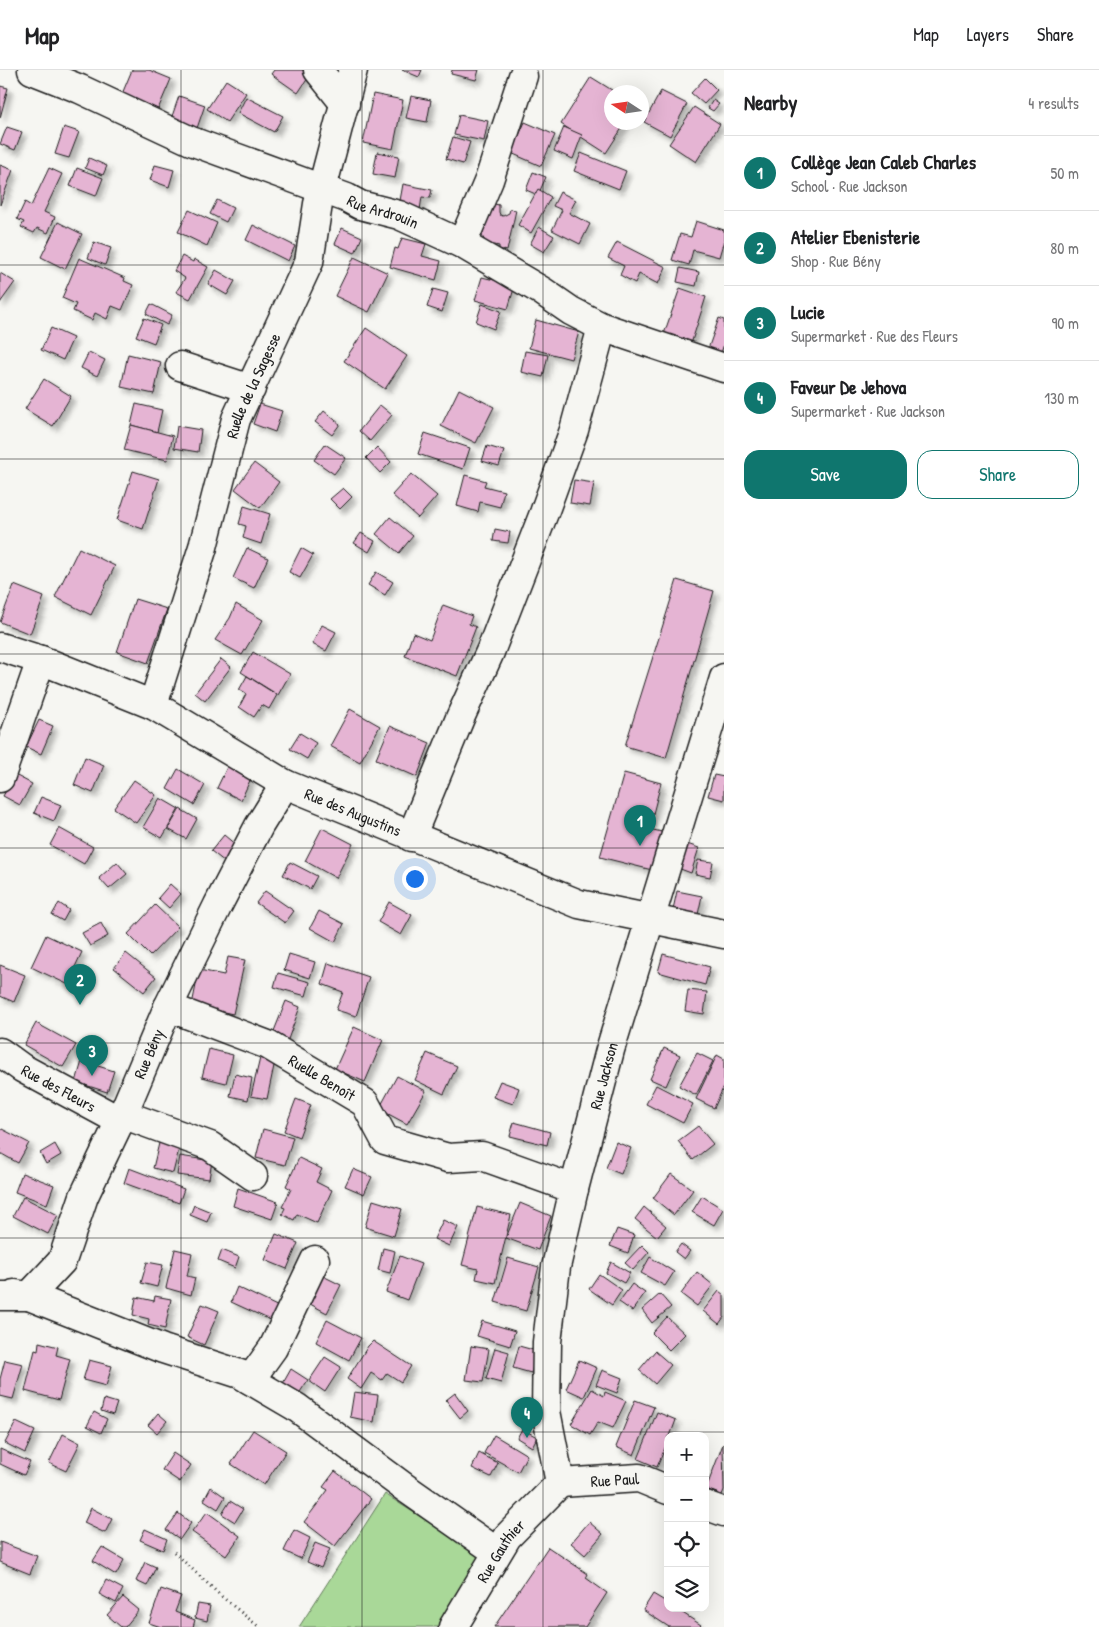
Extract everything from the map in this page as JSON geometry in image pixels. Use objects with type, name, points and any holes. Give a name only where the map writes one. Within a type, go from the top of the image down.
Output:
[{"type":"street","name":"Rue Ardrouin","points":[[32,70],[80,89],[191,141],[322,189],[360,205],[399,215],[462,244],[542,291],[571,311],[602,326],[724,368]]},
{"type":"street","points":[[318,70],[345,104]]},
{"type":"street","name":"Ruelle de la Sagesse","points":[[153,705],[203,547],[236,419],[309,262],[318,204],[353,70]]},
{"type":"street","points":[[462,244],[488,180],[522,76]]},
{"type":"street","points":[[411,837],[460,718],[494,644],[538,530],[574,430],[602,326]]},
{"type":"street","points":[[180,366],[251,389]]},
{"type":"street","name":"Rue des Augustins","points":[[0,647],[41,660],[153,705],[285,784],[579,904],[724,934]]},
{"type":"street","points":[[0,778],[41,660]]},
{"type":"street","name":"Rue Jackson","points":[[560,1483],[546,1410],[547,1342],[556,1267],[610,1050],[724,678]]},
{"type":"street","name":"Rue Bény","points":[[29,1296],[62,1261],[84,1196],[121,1117],[168,1007],[222,896],[259,826],[285,784]]},
{"type":"street","name":"Ruelle Benoît","points":[[168,1007],[268,1044],[365,1103],[385,1140],[448,1158],[482,1156],[574,1189]]},
{"type":"street","name":"Rue des Fleurs","points":[[0,1052],[22,1068],[121,1117],[210,1146],[253,1176]]},
{"type":"street","points":[[250,1380],[273,1348],[315,1260]]},
{"type":"street","points":[[0,1291],[29,1296],[163,1349],[240,1374],[296,1407],[404,1488],[498,1552]]},
{"type":"street","points":[[0,1296],[29,1296]]},
{"type":"street","name":"Rue Paul","points":[[560,1483],[639,1478],[664,1488]]},
{"type":"street","name":"Rue Gauthier","points":[[453,1627],[507,1537],[560,1483]]},
{"type":"street","points":[[709,1506],[724,1512]]},
{"type":"path","points":[[174,1552],[258,1627]]},
{"type":"green space","points":[[385,1494],[495,1565],[455,1627],[299,1627]]},
{"type":"building","points":[[132,70],[149,70],[171,79],[153,121],[117,106]]},
{"type":"building","points":[[274,70],[308,70],[312,72],[298,93],[271,74]]},
{"type":"building","points":[[402,70],[422,70],[419,77]]},
{"type":"building","points":[[452,70],[479,70],[476,80],[451,74]]},
{"type":"building","points":[[591,77],[604,85],[604,130],[621,130],[606,153],[561,124]]},
{"type":"building","points":[[705,78],[717,90],[704,104],[691,93]]},
{"type":"building","points":[[226,80],[246,93],[227,122],[207,109]]},
{"type":"building","points":[[0,86],[8,88],[0,118]]},
{"type":"building","points":[[661,91],[687,104],[670,136],[649,125],[649,113]]},
{"type":"building","points":[[373,94],[403,100],[393,149],[363,143]]},
{"type":"building","points":[[179,96],[205,105],[195,134],[169,125]]},
{"type":"building","points":[[411,96],[431,100],[427,122],[406,118]]},
{"type":"building","points":[[246,97],[283,116],[274,132],[238,113]]},
{"type":"building","points":[[713,100],[719,104],[713,111],[708,108]]},
{"type":"building","points":[[694,107],[720,124],[696,162],[669,144]]},
{"type":"building","points":[[459,115],[488,121],[484,141],[454,135]]},
{"type":"building","points":[[525,122],[555,135],[541,166],[511,153]]},
{"type":"building","points":[[7,127],[22,132],[15,150],[0,144]]},
{"type":"building","points":[[64,127],[79,132],[69,158],[55,154]]},
{"type":"building","points":[[564,127],[582,135],[573,159],[554,151]]},
{"type":"building","points":[[453,137],[470,142],[463,164],[446,159]]},
{"type":"building","points":[[377,152],[399,156],[395,178],[373,174]]},
{"type":"building","points":[[581,153],[626,171],[619,189],[574,171]]},
{"type":"building","points":[[89,158],[107,166],[103,175],[85,168]]},
{"type":"building","points":[[0,165],[13,170],[0,205]]},
{"type":"building","points":[[155,165],[174,170],[169,187],[150,180]]},
{"type":"building","points":[[49,168],[62,174],[44,212],[55,217],[48,233],[37,228],[34,233],[21,227],[24,222],[17,219],[25,202],[31,206]]},
{"type":"building","points":[[77,168],[103,178],[96,196],[70,186]]},
{"type":"building","points":[[533,172],[546,177],[538,195],[526,190]]},
{"type":"building","points":[[403,184],[432,190],[430,198],[422,197],[420,210],[399,206]]},
{"type":"building","points":[[538,189],[551,197],[531,233],[518,225]]},
{"type":"building","points":[[560,192],[576,200],[569,213],[590,224],[580,244],[552,230],[562,210],[553,206]]},
{"type":"building","points":[[217,200],[233,208],[226,222],[210,214]]},
{"type":"building","points":[[490,203],[499,205],[500,215],[503,216],[509,213],[510,209],[516,210],[507,251],[499,249],[499,246],[486,243],[482,236]]},
{"type":"building","points":[[189,210],[217,223],[207,246],[178,232]]},
{"type":"building","points":[[696,221],[724,230],[724,240],[719,257],[693,250],[689,265],[672,260],[680,234],[691,237]]},
{"type":"building","points":[[58,222],[82,234],[65,269],[41,257]]},
{"type":"building","points":[[253,225],[295,246],[288,261],[246,240]]},
{"type":"building","points":[[539,227],[554,236],[544,252],[530,244]]},
{"type":"building","points":[[342,228],[362,237],[355,253],[335,244]]},
{"type":"building","points":[[402,238],[426,244],[422,256],[441,261],[436,280],[390,267],[395,248],[398,249]]},
{"type":"building","points":[[94,242],[111,248],[105,265],[88,258]]},
{"type":"building","points":[[617,242],[666,267],[658,284],[639,274],[635,283],[620,275],[624,266],[608,258]]},
{"type":"building","points":[[182,256],[193,262],[194,259],[208,267],[190,299],[176,292],[185,278],[174,271]]},
{"type":"building","points":[[354,257],[388,273],[369,312],[335,296]]},
{"type":"building","points":[[79,258],[125,278],[124,281],[133,285],[122,310],[112,306],[107,319],[95,313],[92,320],[73,311],[76,304],[62,298]]},
{"type":"building","points":[[680,268],[699,272],[696,286],[677,282]]},
{"type":"building","points":[[216,270],[235,281],[227,295],[208,284]]},
{"type":"building","points":[[0,273],[15,282],[0,303]]},
{"type":"building","points":[[482,277],[515,285],[508,309],[475,300]]},
{"type":"building","points":[[680,288],[706,297],[691,344],[664,334]]},
{"type":"building","points":[[433,289],[448,293],[442,312],[427,307]]},
{"type":"building","points":[[151,304],[172,315],[167,325],[146,314]]},
{"type":"building","points":[[482,304],[501,311],[494,329],[476,322]]},
{"type":"building","points":[[144,318],[161,325],[154,343],[136,336]]},
{"type":"building","points":[[719,318],[724,320],[724,344],[721,353],[708,349]]},
{"type":"building","points":[[536,320],[579,332],[571,359],[529,348]]},
{"type":"building","points":[[51,328],[73,338],[63,360],[41,350]]},
{"type":"building","points":[[366,328],[407,356],[385,389],[344,361]]},
{"type":"building","points":[[525,351],[548,355],[543,377],[521,372]]},
{"type":"building","points":[[89,352],[105,360],[97,376],[81,368]]},
{"type":"building","points":[[128,354],[161,362],[154,394],[121,387]]},
{"type":"building","points":[[44,379],[71,396],[53,426],[25,409]]},
{"type":"building","points":[[459,389],[494,407],[476,443],[441,426]]},
{"type":"building","points":[[136,404],[162,410],[157,432],[131,425]]},
{"type":"building","points":[[260,404],[282,411],[275,432],[253,424]]},
{"type":"building","points":[[380,405],[392,415],[370,441],[359,431]]},
{"type":"building","points":[[324,411],[340,424],[332,435],[315,422]]},
{"type":"building","points":[[131,425],[173,436],[167,460],[124,450]]},
{"type":"building","points":[[177,426],[201,430],[198,452],[174,448]]},
{"type":"building","points":[[425,433],[470,448],[463,469],[418,454]]},
{"type":"building","points":[[325,444],[346,458],[334,474],[314,460]]},
{"type":"building","points":[[487,446],[504,451],[499,466],[482,461]]},
{"type":"building","points":[[377,447],[391,462],[380,473],[366,458]]},
{"type":"building","points":[[254,463],[279,482],[260,508],[235,489]]},
{"type":"building","points":[[133,471],[159,479],[143,529],[117,520]]},
{"type":"building","points":[[411,474],[437,496],[418,518],[392,495]]},
{"type":"building","points":[[465,475],[486,481],[484,486],[504,491],[500,507],[480,502],[478,512],[457,506]]},
{"type":"building","points":[[574,480],[594,483],[590,506],[570,503]]},
{"type":"building","points":[[343,488],[352,497],[340,509],[330,499]]},
{"type":"building","points":[[244,506],[270,514],[261,544],[243,538],[246,526],[239,524]]},
{"type":"building","points":[[390,517],[413,536],[399,553],[376,534]]},
{"type":"building","points":[[495,529],[510,532],[508,543],[493,541]]},
{"type":"building","points":[[361,533],[375,541],[369,552],[354,543]]},
{"type":"building","points":[[79,548],[115,566],[91,615],[55,597]]},
{"type":"building","points":[[247,548],[268,558],[254,588],[233,578]]},
{"type":"building","points":[[301,548],[313,555],[300,578],[289,572]]},
{"type":"building","points":[[376,572],[393,582],[385,595],[368,585]]},
{"type":"building","points":[[677,580],[714,591],[666,758],[625,746]]},
{"type":"building","points":[[14,585],[44,597],[30,634],[0,622]]},
{"type":"building","points":[[135,599],[167,609],[148,663],[117,652]]},
{"type":"building","points":[[236,604],[263,620],[242,655],[215,640],[230,618]]},
{"type":"building","points":[[443,605],[472,616],[469,624],[476,627],[457,676],[405,656],[413,633],[430,640]]},
{"type":"building","points":[[322,625],[336,632],[326,651],[312,644]]},
{"type":"building","points":[[253,652],[290,674],[278,695],[241,672]]},
{"type":"building","points":[[221,659],[231,667],[205,701],[195,693]]},
{"type":"building","points":[[247,676],[277,695],[269,709],[262,705],[254,717],[239,707],[246,694],[239,690]]},
{"type":"building","points":[[350,709],[380,726],[360,762],[330,746]]},
{"type":"building","points":[[39,720],[53,726],[41,754],[26,747]]},
{"type":"building","points":[[390,726],[430,743],[417,777],[376,759]]},
{"type":"building","points":[[300,733],[316,743],[307,759],[290,749]]},
{"type":"building","points":[[85,757],[104,765],[93,793],[74,785]]},
{"type":"building","points":[[228,765],[252,776],[241,800],[217,788]]},
{"type":"building","points":[[178,769],[205,785],[194,805],[167,789]]},
{"type":"building","points":[[624,773],[661,783],[649,829],[662,832],[652,870],[600,857]]},
{"type":"building","points":[[15,775],[32,784],[20,805],[3,796]]},
{"type":"building","points":[[714,775],[724,777],[724,800],[708,796]]},
{"type":"building","points":[[134,780],[156,795],[136,823],[114,808]]},
{"type":"building","points":[[41,797],[61,805],[54,821],[34,813]]},
{"type":"building","points":[[160,798],[179,809],[162,838],[143,827]]},
{"type":"building","points":[[180,809],[197,819],[186,839],[168,829]]},
{"type":"building","points":[[59,828],[93,847],[84,864],[50,845]]},
{"type":"building","points":[[322,828],[353,844],[336,878],[305,861]]},
{"type":"building","points":[[224,835],[237,846],[225,862],[211,851]]},
{"type":"building","points":[[684,843],[699,848],[691,873],[675,867]]},
{"type":"building","points":[[698,860],[713,862],[710,877],[695,874]]},
{"type":"building","points":[[117,862],[127,874],[109,889],[99,878]]},
{"type":"building","points":[[290,862],[317,876],[310,889],[283,875]]},
{"type":"building","points":[[170,884],[181,894],[169,908],[158,898]]},
{"type":"building","points":[[265,891],[294,911],[285,923],[256,903]]},
{"type":"building","points":[[677,891],[702,896],[697,919],[672,914]]},
{"type":"building","points":[[389,902],[412,915],[401,935],[378,922]]},
{"type":"building","points":[[59,903],[69,910],[63,921],[52,915]]},
{"type":"building","points":[[155,905],[178,927],[150,956],[128,934]]},
{"type":"building","points":[[319,911],[344,924],[335,942],[310,928]]},
{"type":"building","points":[[101,923],[108,936],[90,946],[82,933]]},
{"type":"building","points":[[46,935],[82,952],[67,984],[31,967]]},
{"type":"building","points":[[126,953],[156,977],[144,992],[114,968]]},
{"type":"building","points":[[289,954],[315,962],[310,978],[284,970]]},
{"type":"building","points":[[663,954],[710,967],[705,985],[658,972]]},
{"type":"building","points":[[228,957],[245,960],[233,1014],[192,1005],[199,970],[224,975]]},
{"type":"building","points":[[328,963],[369,977],[356,1016],[336,1010],[343,992],[322,984]]},
{"type":"building","points":[[0,965],[25,975],[14,1002],[0,996]]},
{"type":"building","points":[[278,973],[310,982],[306,996],[274,987]]},
{"type":"building","points":[[688,990],[707,992],[704,1014],[685,1011]]},
{"type":"building","points":[[286,1001],[300,1007],[287,1042],[272,1036]]},
{"type":"building","points":[[36,1023],[76,1045],[63,1067],[24,1045]]},
{"type":"building","points":[[354,1027],[383,1040],[365,1082],[335,1069]]},
{"type":"building","points":[[664,1048],[680,1055],[666,1086],[650,1079]]},
{"type":"building","points":[[209,1049],[233,1055],[226,1083],[202,1077]]},
{"type":"building","points":[[427,1053],[457,1066],[444,1094],[415,1080]]},
{"type":"building","points":[[697,1053],[713,1061],[696,1095],[679,1086]]},
{"type":"building","points":[[717,1055],[724,1059],[724,1086],[714,1108],[696,1099]]},
{"type":"building","points":[[260,1058],[275,1061],[267,1099],[251,1096]]},
{"type":"building","points":[[82,1061],[114,1071],[107,1092],[76,1082]]},
{"type":"building","points":[[235,1074],[252,1078],[248,1100],[230,1096]]},
{"type":"building","points":[[397,1076],[426,1091],[407,1124],[379,1109]]},
{"type":"building","points":[[500,1081],[519,1088],[513,1104],[493,1097]]},
{"type":"building","points":[[656,1085],[693,1104],[683,1123],[646,1104]]},
{"type":"building","points":[[296,1099],[311,1105],[299,1137],[284,1131]]},
{"type":"building","points":[[514,1122],[550,1132],[547,1145],[510,1136]]},
{"type":"building","points":[[698,1126],[713,1144],[693,1160],[678,1141]]},
{"type":"building","points":[[2,1129],[29,1143],[18,1163],[0,1153],[0,1132]]},
{"type":"building","points":[[263,1129],[293,1137],[285,1165],[256,1158]]},
{"type":"building","points":[[160,1139],[180,1145],[173,1173],[153,1168]]},
{"type":"building","points":[[616,1142],[631,1148],[621,1174],[606,1168]]},
{"type":"building","points":[[55,1144],[61,1155],[46,1164],[40,1153]]},
{"type":"building","points":[[180,1156],[212,1161],[209,1179],[177,1175]]},
{"type":"building","points":[[299,1158],[322,1169],[316,1182],[332,1190],[317,1223],[297,1214],[294,1220],[282,1214],[285,1208],[282,1207],[291,1189],[286,1186]]},
{"type":"building","points":[[129,1168],[184,1189],[179,1203],[124,1183]]},
{"type":"building","points":[[353,1169],[372,1177],[364,1194],[345,1186]]},
{"type":"building","points":[[22,1173],[54,1185],[47,1204],[15,1192]]},
{"type":"building","points":[[671,1174],[693,1190],[674,1215],[653,1198]]},
{"type":"building","points":[[238,1188],[278,1202],[272,1219],[233,1206]]},
{"type":"building","points":[[702,1196],[723,1209],[714,1225],[692,1212]]},
{"type":"building","points":[[23,1197],[58,1215],[48,1234],[13,1216]]},
{"type":"building","points":[[373,1200],[402,1209],[394,1236],[365,1227]]},
{"type":"building","points":[[520,1203],[551,1216],[538,1250],[506,1238]]},
{"type":"building","points":[[194,1205],[211,1212],[207,1222],[190,1215]]},
{"type":"building","points":[[477,1207],[511,1215],[495,1283],[476,1279],[478,1269],[462,1265]]},
{"type":"building","points":[[644,1207],[666,1226],[657,1237],[635,1219]]},
{"type":"building","points":[[443,1220],[458,1227],[449,1246],[434,1239]]},
{"type":"building","points":[[617,1229],[634,1235],[628,1253],[610,1246]]},
{"type":"building","points":[[276,1234],[298,1243],[287,1269],[265,1260]]},
{"type":"building","points":[[681,1244],[690,1251],[684,1259],[675,1252]]},
{"type":"building","points":[[642,1245],[649,1252],[633,1270],[625,1263]]},
{"type":"building","points":[[383,1248],[395,1251],[390,1273],[378,1270]]},
{"type":"building","points":[[175,1249],[192,1253],[187,1276],[195,1278],[191,1295],[166,1288]]},
{"type":"building","points":[[222,1250],[239,1257],[235,1268],[218,1261]]},
{"type":"building","points":[[400,1256],[421,1264],[407,1300],[386,1292]]},
{"type":"building","points":[[650,1257],[674,1272],[665,1286],[641,1273]]},
{"type":"building","points":[[508,1258],[539,1267],[526,1311],[495,1302]]},
{"type":"building","points":[[147,1262],[163,1265],[157,1287],[141,1283]]},
{"type":"building","points":[[611,1262],[630,1273],[624,1283],[606,1273]]},
{"type":"building","points":[[697,1272],[713,1285],[697,1306],[681,1294]]},
{"type":"building","points":[[599,1274],[622,1290],[612,1305],[589,1289]]},
{"type":"building","points":[[323,1276],[341,1285],[327,1313],[310,1304]]},
{"type":"building","points":[[632,1284],[645,1293],[632,1311],[619,1302]]},
{"type":"building","points":[[237,1287],[283,1309],[277,1323],[231,1302]]},
{"type":"building","points":[[719,1291],[724,1295],[724,1317],[719,1324],[703,1311]]},
{"type":"building","points":[[660,1294],[671,1307],[652,1323],[642,1310]]},
{"type":"building","points":[[155,1296],[171,1299],[165,1329],[148,1325],[149,1319],[133,1315],[136,1297],[154,1301]]},
{"type":"building","points":[[202,1304],[219,1311],[204,1345],[187,1337]]},
{"type":"building","points":[[667,1317],[685,1334],[669,1350],[652,1333]]},
{"type":"building","points":[[327,1320],[361,1338],[349,1360],[316,1342]]},
{"type":"building","points":[[482,1321],[515,1331],[510,1346],[477,1336]]},
{"type":"building","points":[[373,1341],[411,1366],[401,1382],[387,1373],[382,1380],[371,1373],[361,1389],[347,1379]]},
{"type":"building","points":[[39,1342],[58,1347],[56,1355],[70,1359],[59,1400],[25,1391],[35,1350],[38,1351]]},
{"type":"building","points":[[471,1346],[489,1349],[483,1382],[466,1380]]},
{"type":"building","points":[[519,1346],[537,1351],[531,1373],[513,1368]]},
{"type":"building","points":[[495,1348],[509,1352],[501,1383],[486,1379]]},
{"type":"building","points":[[655,1351],[671,1365],[655,1384],[639,1370]]},
{"type":"building","points":[[325,1357],[341,1367],[325,1392],[309,1381]]},
{"type":"building","points":[[5,1360],[23,1364],[13,1399],[0,1396],[0,1379]]},
{"type":"building","points":[[89,1360],[112,1366],[106,1386],[83,1380]]},
{"type":"building","points":[[579,1360],[597,1368],[584,1397],[566,1389]]},
{"type":"building","points":[[291,1369],[308,1380],[298,1395],[282,1385]]},
{"type":"building","points":[[602,1370],[622,1378],[617,1393],[596,1385]]},
{"type":"building","points":[[592,1389],[604,1396],[605,1392],[626,1401],[613,1428],[598,1422],[590,1435],[571,1424]]},
{"type":"building","points":[[354,1392],[378,1395],[374,1422],[350,1417]]},
{"type":"building","points":[[455,1393],[468,1411],[460,1418],[446,1400]]},
{"type":"building","points":[[104,1399],[117,1403],[113,1415],[101,1411]]},
{"type":"building","points":[[635,1400],[654,1407],[634,1455],[616,1447]]},
{"type":"building","points":[[94,1412],[107,1419],[101,1433],[87,1426]]},
{"type":"building","points":[[657,1412],[676,1420],[672,1432],[664,1432],[664,1450],[657,1467],[638,1459]]},
{"type":"building","points":[[158,1413],[167,1421],[157,1433],[148,1425]]},
{"type":"building","points":[[16,1422],[35,1431],[25,1453],[5,1443]]},
{"type":"building","points":[[522,1429],[537,1437],[532,1447],[517,1438]]},
{"type":"building","points":[[253,1430],[286,1451],[264,1485],[231,1464]]},
{"type":"building","points":[[63,1434],[80,1443],[66,1471],[49,1463]]},
{"type":"building","points":[[494,1435],[527,1455],[518,1472],[484,1453]]},
{"type":"building","points":[[723,1444],[724,1490],[722,1495],[709,1490],[709,1481]]},
{"type":"building","points":[[0,1449],[30,1462],[24,1475],[0,1464]]},
{"type":"building","points":[[173,1453],[191,1465],[180,1482],[162,1470]]},
{"type":"building","points":[[479,1453],[498,1463],[491,1477],[472,1468]]},
{"type":"building","points":[[335,1471],[371,1499],[335,1546],[304,1522],[328,1490],[323,1487]]},
{"type":"building","points":[[211,1487],[225,1497],[218,1509],[204,1500]]},
{"type":"building","points":[[230,1501],[243,1509],[235,1522],[222,1514]]},
{"type":"building","points":[[91,1508],[112,1519],[105,1533],[84,1523]]},
{"type":"building","points":[[207,1512],[240,1536],[226,1556],[192,1532]]},
{"type":"building","points":[[178,1513],[191,1523],[180,1539],[166,1530]]},
{"type":"building","points":[[589,1522],[603,1534],[585,1555],[571,1543]]},
{"type":"building","points":[[145,1529],[167,1539],[163,1550],[140,1540]]},
{"type":"building","points":[[294,1530],[310,1538],[301,1559],[284,1551]]},
{"type":"building","points":[[0,1542],[37,1556],[30,1574],[0,1562]]},
{"type":"building","points":[[315,1543],[330,1549],[321,1568],[307,1562]]},
{"type":"building","points":[[102,1547],[124,1560],[116,1575],[93,1561]]},
{"type":"building","points":[[548,1547],[588,1574],[586,1578],[607,1593],[585,1627],[494,1627]]},
{"type":"building","points":[[145,1562],[156,1567],[147,1586],[136,1581]]},
{"type":"building","points":[[106,1580],[123,1589],[116,1603],[99,1594]]},
{"type":"building","points":[[161,1589],[181,1596],[175,1612],[195,1620],[193,1627],[161,1627],[149,1623]]},
{"type":"building","points":[[653,1594],[664,1601],[664,1612],[681,1612],[701,1625],[699,1627],[669,1627],[643,1610]]},
{"type":"building","points":[[123,1597],[139,1610],[125,1627],[121,1627],[107,1615]]},
{"type":"building","points":[[198,1604],[210,1606],[207,1621],[195,1618]]},
{"type":"place","name":"Collège Jean Caleb Charles","points":[[640,846]]},
{"type":"place","name":"Atelier Ebenisterie","points":[[80,1005]]},
{"type":"place","name":"Lucie","points":[[92,1076]]},
{"type":"place","name":"Faveur De Jehova","points":[[527,1438]]}]
